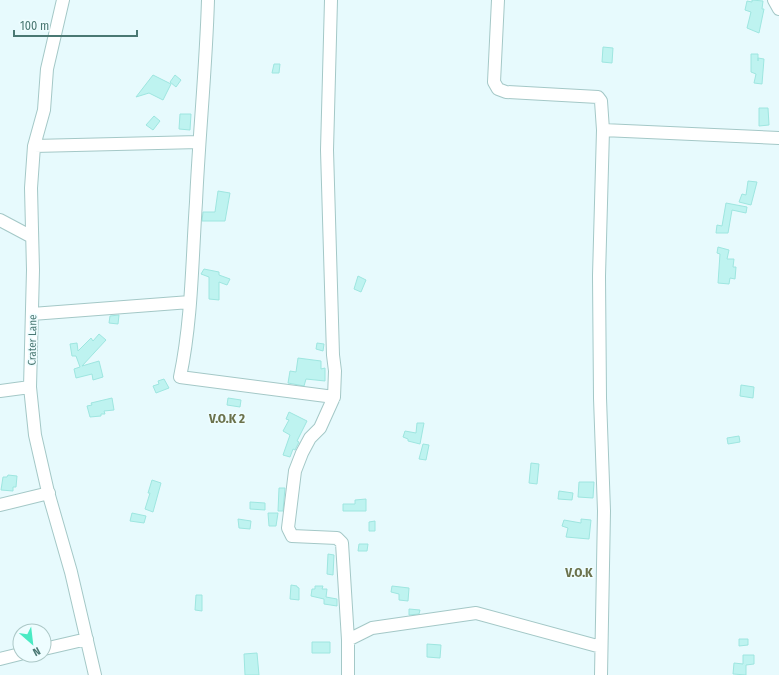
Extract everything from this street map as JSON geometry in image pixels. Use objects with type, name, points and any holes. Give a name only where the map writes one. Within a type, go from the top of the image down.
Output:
[{"type":"street","name":"Crater Lane","points":[[63,0],[47,69],[44,110],[34,146],[31,188],[32,314],[30,387],[35,435],[49,493],[72,572],[95,675]]},
{"type":"street","points":[[208,0],[206,64],[199,142],[190,302],[180,377],[334,397]]},
{"type":"street","points":[[331,0],[327,150],[333,354],[335,371],[334,397],[320,428],[310,438],[302,453],[295,471],[288,528],[292,536],[337,538],[342,543],[348,640],[348,675]]},
{"type":"street","points":[[498,0],[494,82],[498,89],[506,92],[598,97],[601,101],[603,130],[599,276],[600,398],[604,511],[601,675]]},
{"type":"street","points":[[774,0],[779,9]]},
{"type":"street","points":[[603,130],[779,138]]},
{"type":"street","points":[[34,146],[199,142]]},
{"type":"street","points":[[0,220],[32,237]]},
{"type":"street","points":[[32,314],[190,302]]},
{"type":"street","points":[[0,391],[30,387]]},
{"type":"street","points":[[0,505],[49,493]]},
{"type":"street","points":[[348,640],[372,628],[476,613],[601,647]]},
{"type":"street","points":[[52,646],[87,639]]},
{"type":"street","points":[[0,659],[12,656]]},
{"type":"building","points":[[752,0],[763,1],[762,9],[764,9],[759,33],[747,28],[751,12],[745,10],[747,1],[752,2]]},
{"type":"building","points":[[603,47],[613,48],[612,63],[602,62]]},
{"type":"building","points":[[751,54],[758,54],[758,58],[764,59],[762,84],[754,83],[756,74],[751,72]]},
{"type":"building","points":[[274,64],[280,64],[279,73],[272,73]]},
{"type":"building","points":[[153,75],[171,84],[163,100],[149,93],[136,97]]},
{"type":"building","points":[[175,75],[181,80],[176,87],[170,82]]},
{"type":"building","points":[[759,108],[768,108],[769,125],[759,126]]},
{"type":"building","points":[[180,114],[191,114],[190,130],[179,129]]},
{"type":"building","points":[[154,116],[160,121],[153,130],[146,125]]},
{"type":"building","points":[[748,181],[757,182],[751,205],[739,202],[742,194],[746,195]]},
{"type":"building","points":[[218,191],[230,193],[225,221],[202,221],[203,212],[215,212]]},
{"type":"building","points":[[726,203],[747,207],[746,213],[732,210],[728,233],[716,233],[717,225],[722,226]]},
{"type":"building","points":[[718,247],[729,250],[727,259],[734,259],[733,267],[736,267],[735,279],[730,278],[729,284],[718,283],[720,254],[717,253]]},
{"type":"building","points":[[204,269],[219,272],[219,275],[230,279],[227,285],[219,282],[219,300],[209,299],[209,277],[201,274]]},
{"type":"building","points":[[358,276],[366,280],[361,292],[354,289]]},
{"type":"building","points":[[119,315],[118,324],[109,323],[110,316]]},
{"type":"building","points":[[99,334],[106,340],[82,366],[99,361],[103,377],[93,380],[92,374],[76,378],[74,369],[80,367],[76,356],[72,356],[70,344],[77,343],[78,351],[91,338],[93,341]]},
{"type":"building","points":[[317,343],[324,344],[323,351],[316,349]]},
{"type":"building","points":[[298,358],[321,361],[321,369],[325,368],[325,381],[306,379],[304,386],[288,383],[290,371],[296,372]]},
{"type":"building","points":[[164,379],[169,388],[156,393],[153,386],[159,384],[158,381]]},
{"type":"building","points":[[741,385],[754,387],[753,398],[740,396]]},
{"type":"building","points":[[112,398],[114,410],[104,411],[105,414],[101,414],[101,416],[90,417],[87,406],[92,405],[91,403]]},
{"type":"building","points":[[228,398],[241,400],[240,407],[227,405]]},
{"type":"building","points":[[289,412],[307,421],[297,441],[299,442],[295,450],[293,449],[290,457],[283,455],[290,435],[283,431],[289,420],[286,419]]},
{"type":"building","points":[[417,423],[424,423],[420,444],[408,441],[408,439],[403,437],[405,431],[416,433]]},
{"type":"building","points":[[739,436],[740,442],[728,444],[727,438]]},
{"type":"building","points":[[423,444],[429,445],[426,460],[419,459]]},
{"type":"building","points":[[531,463],[539,464],[537,484],[529,483]]},
{"type":"building","points":[[8,475],[17,476],[16,487],[13,487],[13,491],[1,490],[3,477],[7,477]]},
{"type":"building","points":[[152,480],[161,483],[153,512],[145,509]]},
{"type":"building","points":[[579,482],[594,482],[593,498],[578,497]]},
{"type":"building","points":[[279,488],[285,488],[283,511],[278,511]]},
{"type":"building","points":[[559,491],[573,493],[572,500],[558,499]]},
{"type":"building","points":[[366,499],[366,511],[343,511],[343,504],[355,504],[355,500]]},
{"type":"building","points":[[250,502],[265,503],[265,510],[250,509]]},
{"type":"building","points":[[132,513],[146,516],[144,523],[130,521]]},
{"type":"building","points":[[268,513],[278,513],[276,526],[269,526]]},
{"type":"building","points":[[238,519],[251,521],[250,529],[239,528]]},
{"type":"building","points":[[581,519],[591,520],[589,539],[566,537],[568,528],[562,526],[564,520],[581,523]]},
{"type":"building","points":[[375,521],[375,531],[369,531],[369,522]]},
{"type":"building","points":[[359,544],[368,544],[367,551],[358,551]]},
{"type":"building","points":[[328,554],[334,555],[333,575],[327,574]]},
{"type":"building","points":[[291,585],[299,588],[299,600],[290,599]]},
{"type":"building","points":[[315,586],[323,586],[322,589],[327,589],[326,597],[337,599],[337,606],[324,604],[324,599],[311,596],[312,589],[315,589]]},
{"type":"building","points":[[392,586],[409,588],[408,601],[399,600],[399,594],[391,592]]},
{"type":"building","points":[[196,595],[202,595],[202,611],[195,610]]},
{"type":"building","points":[[409,609],[420,610],[419,614],[409,615]]},
{"type":"building","points":[[739,639],[748,639],[748,645],[739,646]]},
{"type":"building","points":[[312,642],[330,642],[330,653],[312,653]]},
{"type":"building","points":[[427,644],[441,645],[440,658],[427,657]]},
{"type":"building","points":[[257,653],[259,675],[245,675],[244,654]]},
{"type":"building","points":[[743,655],[754,655],[754,664],[746,665],[746,675],[733,674],[734,663],[743,664]]},
{"type":"district","name":"V.O.K 2","points":[[227,418]]},
{"type":"district","name":"V.O.K","points":[[579,572]]}]
